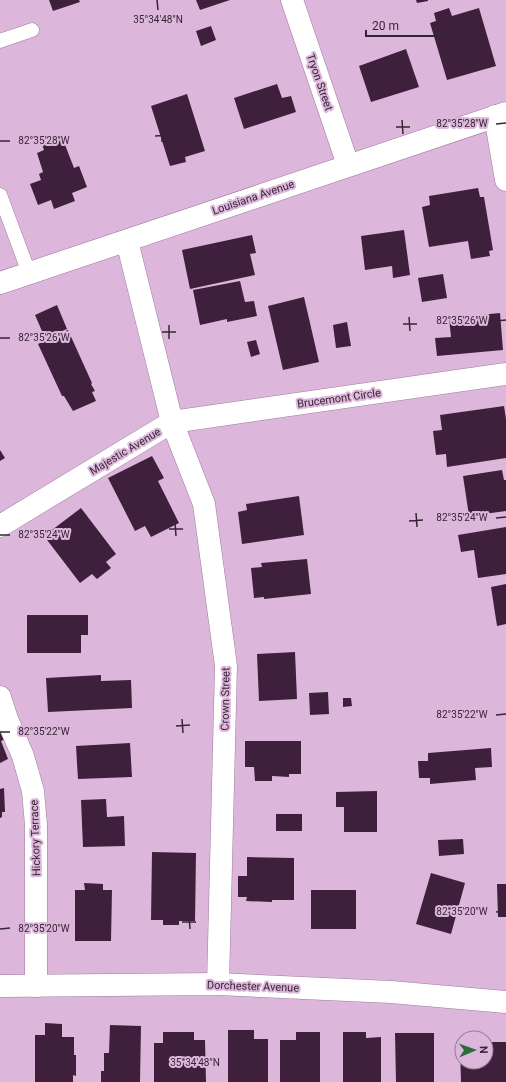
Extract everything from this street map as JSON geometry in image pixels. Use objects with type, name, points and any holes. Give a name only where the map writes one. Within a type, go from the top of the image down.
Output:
[{"type":"street","name":"Tryon Street","points":[[292,0],[348,165]]},
{"type":"street","name":"Louisiana Avenue","points":[[0,282],[127,241],[348,165],[501,115]]},
{"type":"street","points":[[501,115],[506,180]]},
{"type":"street","name":"Majestic Avenue","points":[[0,526],[172,422],[127,241]]},
{"type":"street","name":"Brucemont Circle","points":[[172,422],[506,374]]},
{"type":"street","name":"Crown Street","points":[[172,422],[204,504],[226,666],[218,984]]},
{"type":"street","name":"Hickory Terrace","points":[[0,697],[7,719],[23,756],[33,791],[36,825],[36,986]]},
{"type":"street","name":"Dorchester Avenue","points":[[0,986],[218,984],[392,992],[506,1002]]},
{"type":"lane","points":[[0,41],[32,30]]},
{"type":"lane","points":[[0,195],[29,273]]},
{"type":"building","points":[[49,0],[79,0],[80,2],[53,11]]},
{"type":"building","points":[[196,0],[230,0],[200,10]]},
{"type":"building","points":[[416,0],[428,0],[428,1],[417,3]]},
{"type":"building","points":[[449,8],[452,16],[479,8],[496,66],[447,80],[430,23],[436,21],[434,13]]},
{"type":"building","points":[[211,26],[216,40],[201,46],[196,31]]},
{"type":"building","points":[[406,49],[419,87],[371,102],[359,66]]},
{"type":"building","points":[[277,84],[282,98],[291,96],[296,112],[244,129],[234,98]]},
{"type":"building","points":[[187,94],[205,151],[185,157],[186,162],[170,166],[151,106]]},
{"type":"building","points":[[62,137],[74,168],[79,166],[87,187],[72,193],[75,201],[54,209],[51,200],[38,205],[30,184],[41,180],[39,174],[43,172],[37,153],[44,150],[42,144]]},
{"type":"building","points":[[478,188],[480,197],[484,197],[493,250],[489,251],[490,256],[471,259],[468,241],[429,247],[422,207],[430,205],[429,196]]},
{"type":"building","points":[[404,230],[410,275],[393,278],[392,266],[365,270],[361,236]]},
{"type":"building","points":[[252,235],[256,253],[250,254],[255,275],[190,289],[182,250]]},
{"type":"building","points":[[443,274],[447,298],[422,302],[418,278]]},
{"type":"building","points":[[240,281],[245,302],[254,301],[257,316],[227,322],[227,319],[200,325],[193,290]]},
{"type":"building","points":[[304,297],[319,362],[283,370],[268,306]]},
{"type":"building","points":[[57,305],[67,329],[45,338],[35,315]]},
{"type":"building","points":[[500,313],[503,350],[437,356],[435,338],[451,337],[449,318]]},
{"type":"building","points":[[347,322],[351,346],[336,348],[333,325]]},
{"type":"building","points":[[68,330],[92,383],[91,384],[95,391],[92,392],[96,401],[73,411],[64,396],[62,396],[38,344]]},
{"type":"building","points":[[256,340],[260,354],[251,357],[247,342]]},
{"type":"building","points":[[504,406],[506,419],[506,458],[447,467],[446,454],[436,455],[433,431],[442,430],[440,415]]},
{"type":"building","points":[[0,450],[5,458],[0,461]]},
{"type":"building","points":[[152,456],[164,478],[158,481],[179,523],[151,537],[145,526],[135,531],[108,478]]},
{"type":"building","points":[[502,470],[504,480],[506,480],[506,511],[469,516],[463,476]]},
{"type":"building","points":[[299,496],[304,535],[242,544],[238,512],[247,510],[246,504]]},
{"type":"building","points":[[81,508],[116,554],[106,562],[111,568],[97,579],[92,574],[80,583],[44,536]]},
{"type":"building","points":[[506,527],[506,574],[478,578],[474,550],[461,552],[458,535]]},
{"type":"building","points":[[307,559],[311,594],[264,599],[264,597],[254,598],[251,568],[262,567],[261,563]]},
{"type":"building","points":[[506,584],[506,624],[497,626],[491,587]]},
{"type":"building","points":[[27,615],[88,615],[88,635],[81,635],[81,653],[27,653]]},
{"type":"building","points":[[295,652],[297,699],[259,701],[257,654]]},
{"type":"building","points":[[101,675],[101,681],[131,680],[132,708],[48,712],[46,678]]},
{"type":"building","points":[[328,692],[329,714],[310,715],[309,693]]},
{"type":"building","points":[[343,698],[351,698],[352,706],[343,707]]},
{"type":"building","points":[[0,728],[6,739],[1,741],[8,759],[0,763]]},
{"type":"building","points":[[245,741],[301,741],[301,774],[289,774],[289,777],[272,776],[272,781],[255,781],[254,767],[245,767]]},
{"type":"building","points":[[130,743],[132,777],[78,779],[76,746]]},
{"type":"building","points":[[491,748],[492,767],[475,768],[476,780],[430,784],[430,778],[419,778],[418,761],[428,761],[428,753]]},
{"type":"building","points":[[4,788],[5,812],[2,812],[2,817],[0,818],[0,789]]},
{"type":"building","points":[[377,791],[377,832],[344,832],[344,807],[336,807],[336,792]]},
{"type":"building","points":[[106,799],[107,817],[124,816],[125,846],[83,847],[81,800]]},
{"type":"building","points":[[276,814],[302,814],[302,831],[276,831]]},
{"type":"building","points":[[463,839],[464,854],[439,856],[438,840]]},
{"type":"building","points":[[152,852],[196,853],[195,921],[179,921],[179,925],[163,925],[163,920],[151,920]]},
{"type":"building","points":[[247,857],[294,858],[294,900],[272,900],[272,902],[246,901],[247,897],[238,897],[238,876],[247,876]]},
{"type":"building","points":[[431,873],[465,883],[451,934],[416,924]]},
{"type":"building","points":[[84,883],[103,884],[103,890],[112,890],[111,941],[75,941],[75,890],[85,890]]},
{"type":"building","points":[[497,884],[506,884],[506,917],[498,917]]},
{"type":"building","points":[[311,890],[356,890],[356,929],[311,929]]},
{"type":"building","points":[[45,1023],[62,1024],[62,1037],[74,1037],[76,1076],[73,1075],[73,1082],[35,1082],[35,1035],[45,1035]]},
{"type":"building","points":[[110,1025],[141,1026],[140,1082],[101,1082],[101,1071],[104,1071],[104,1053],[109,1053]]},
{"type":"building","points":[[228,1030],[254,1030],[254,1039],[268,1039],[268,1082],[228,1082]]},
{"type":"building","points":[[163,1032],[194,1032],[194,1040],[205,1040],[206,1082],[154,1082],[154,1043],[163,1043]]},
{"type":"building","points":[[296,1032],[320,1032],[320,1082],[280,1082],[280,1040],[296,1040]]},
{"type":"building","points":[[343,1032],[366,1032],[366,1038],[381,1037],[381,1082],[343,1082]]},
{"type":"building","points":[[395,1033],[434,1033],[434,1082],[396,1082]]},
{"type":"building","points":[[494,1042],[506,1042],[506,1082],[461,1082],[461,1070],[494,1070]]}]
